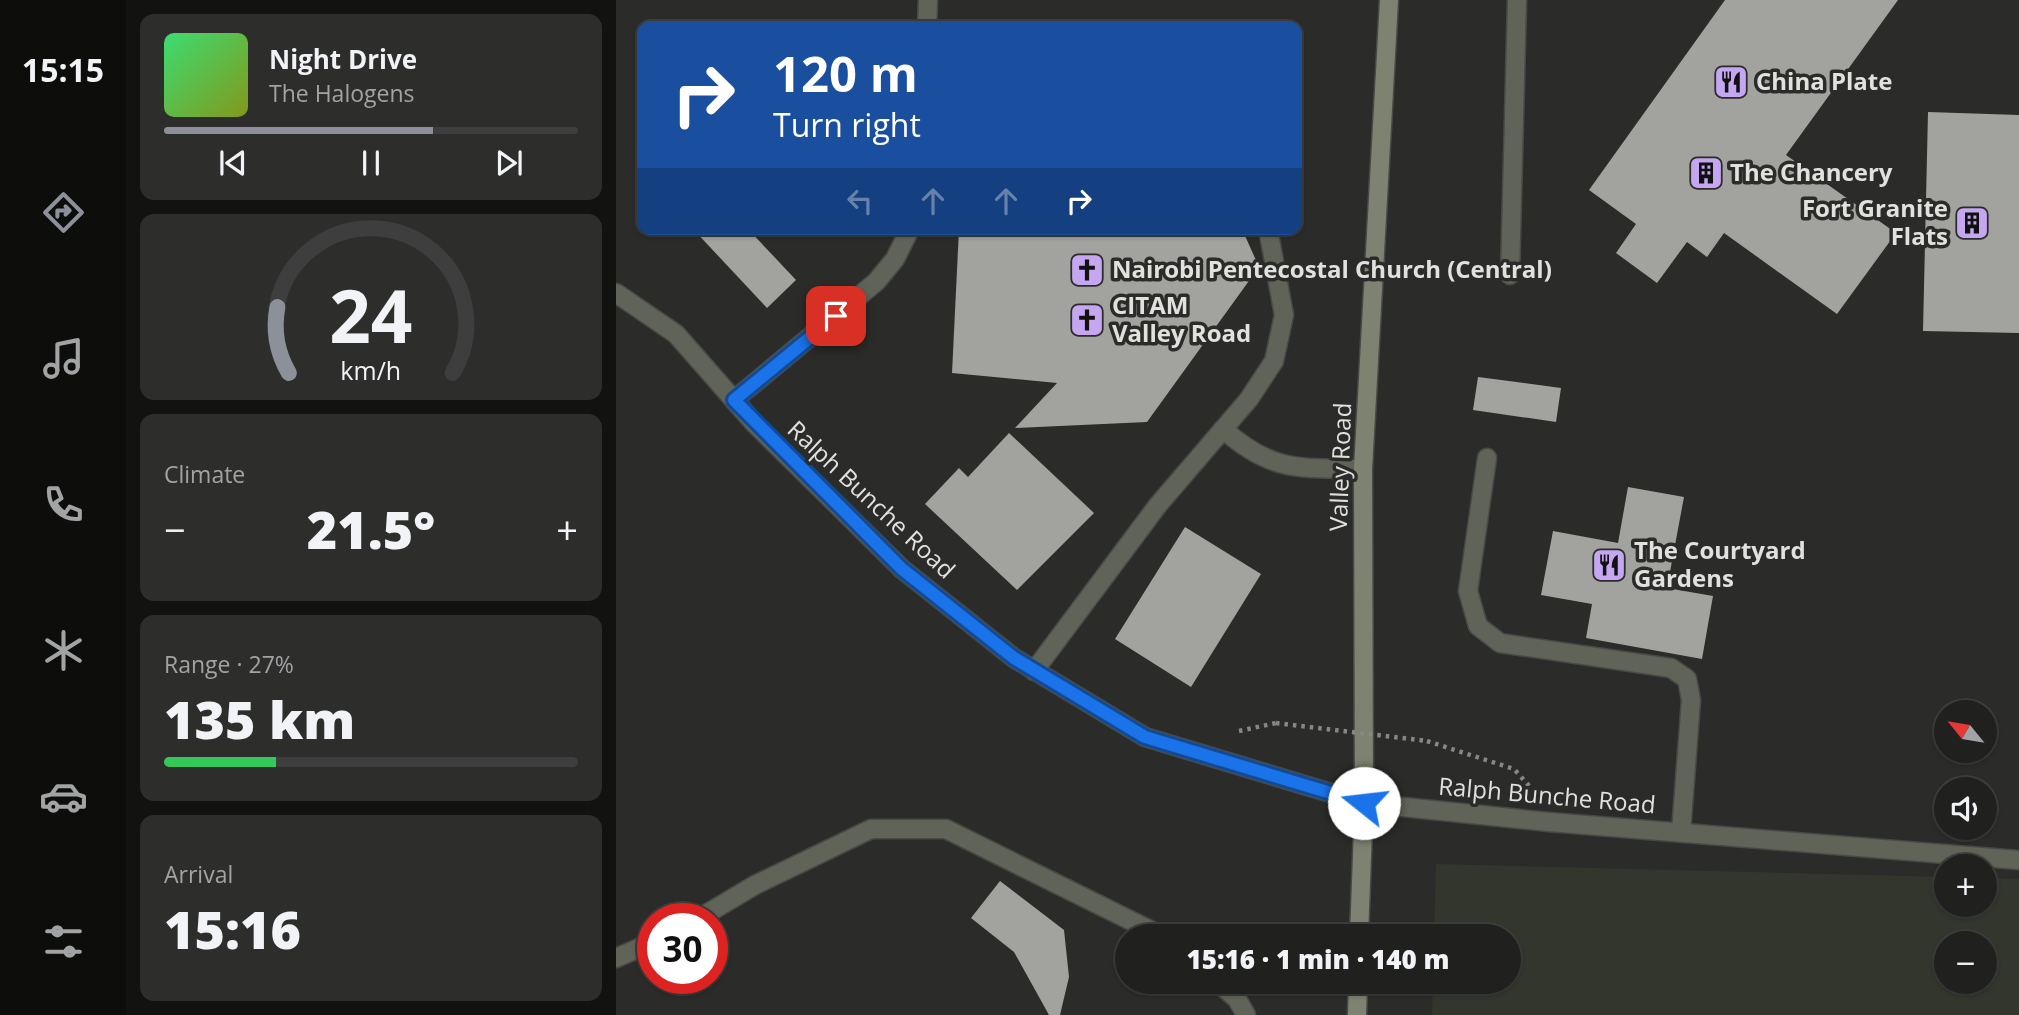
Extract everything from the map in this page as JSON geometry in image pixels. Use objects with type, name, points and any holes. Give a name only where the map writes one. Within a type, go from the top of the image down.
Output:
[{"type":"main road","name":"Valley Road","points":[[1359,924],[1364,803],[1363,469],[1389,0]]},
{"type":"main road","points":[[1357,1015],[1358,994]]},
{"type":"street","points":[[927,21],[928,0]]},
{"type":"street","points":[[1510,275],[1517,0]]},
{"type":"street","points":[[734,400],[876,282],[895,259],[907,235]]},
{"type":"street","points":[[1034,671],[1158,505],[1250,399],[1274,360],[1284,315],[1269,235]]},
{"type":"street","name":"Ralph Bunche Road","points":[[616,293],[676,334],[734,400],[902,569],[1034,671],[1145,737],[1364,803],[1549,822],[2019,860]]},
{"type":"street","points":[[1223,429],[1248,451],[1277,463],[1303,468],[1363,469]]},
{"type":"street","points":[[1487,458],[1468,591],[1478,626],[1500,643],[1671,668],[1687,679],[1690,699],[1681,832]]},
{"type":"street","points":[[725,903],[755,885],[871,829],[946,829],[1138,924]]},
{"type":"street","points":[[616,958],[637,949]]},
{"type":"street","points":[[1231,994],[1246,1015]]},
{"type":"path","points":[[1276,723],[1427,741],[1514,769],[1540,799],[1549,822]]},
{"type":"shaded area","points":[[1436,864],[1934,877],[1934,917],[1997,917],[1997,878],[2019,879],[2019,1015],[1432,1015],[1433,994],[1521,994],[1521,924],[1434,924]]},
{"type":"building","name":"The Chancery","points":[[1725,0],[1898,0],[1786,155],[1896,233],[1837,314],[1724,233],[1707,257],[1687,242],[1657,283],[1616,253],[1636,224],[1589,190]]},
{"type":"building","name":"Fort Granite Flats","points":[[1928,112],[2019,115],[2019,333],[1923,331]]},
{"type":"building","points":[[699,235],[754,235],[796,280],[767,308]]},
{"type":"building","name":"CITAM Valley Road","points":[[959,235],[1245,235],[1259,267],[1147,422],[1015,428],[1057,383],[952,373]]},
{"type":"building","points":[[1478,377],[1561,388],[1556,422],[1473,410]]},
{"type":"building","points":[[1009,433],[1094,513],[1017,590],[925,504],[959,468],[968,477]]},
{"type":"building","name":"The Courtyard Gardens","points":[[1628,487],[1684,497],[1667,588],[1713,596],[1702,659],[1586,638],[1592,604],[1541,595],[1553,531],[1618,543]]},
{"type":"building","points":[[1185,527],[1261,574],[1191,687],[1115,639]]},
{"type":"building","points":[[1000,881],[1064,930],[1069,977],[1060,1015],[1049,1015],[1014,952],[971,918]]},
{"type":"place","name":"China Plate","points":[[1731,82]]},
{"type":"place","name":"The Chancery","points":[[1706,173]]},
{"type":"place","name":"Fort Granite Flats","points":[[1972,223]]},
{"type":"place","name":"Nairobi Pentecostal Church (Central)","points":[[1087,270]]},
{"type":"place","name":"CITAM Valley Road","points":[[1087,320]]},
{"type":"place","name":"The Courtyard Gardens","points":[[1609,565]]},
{"type":"route","points":[[836,316],[734,400],[902,569],[1014,658],[1145,737],[1364,803]]}]
